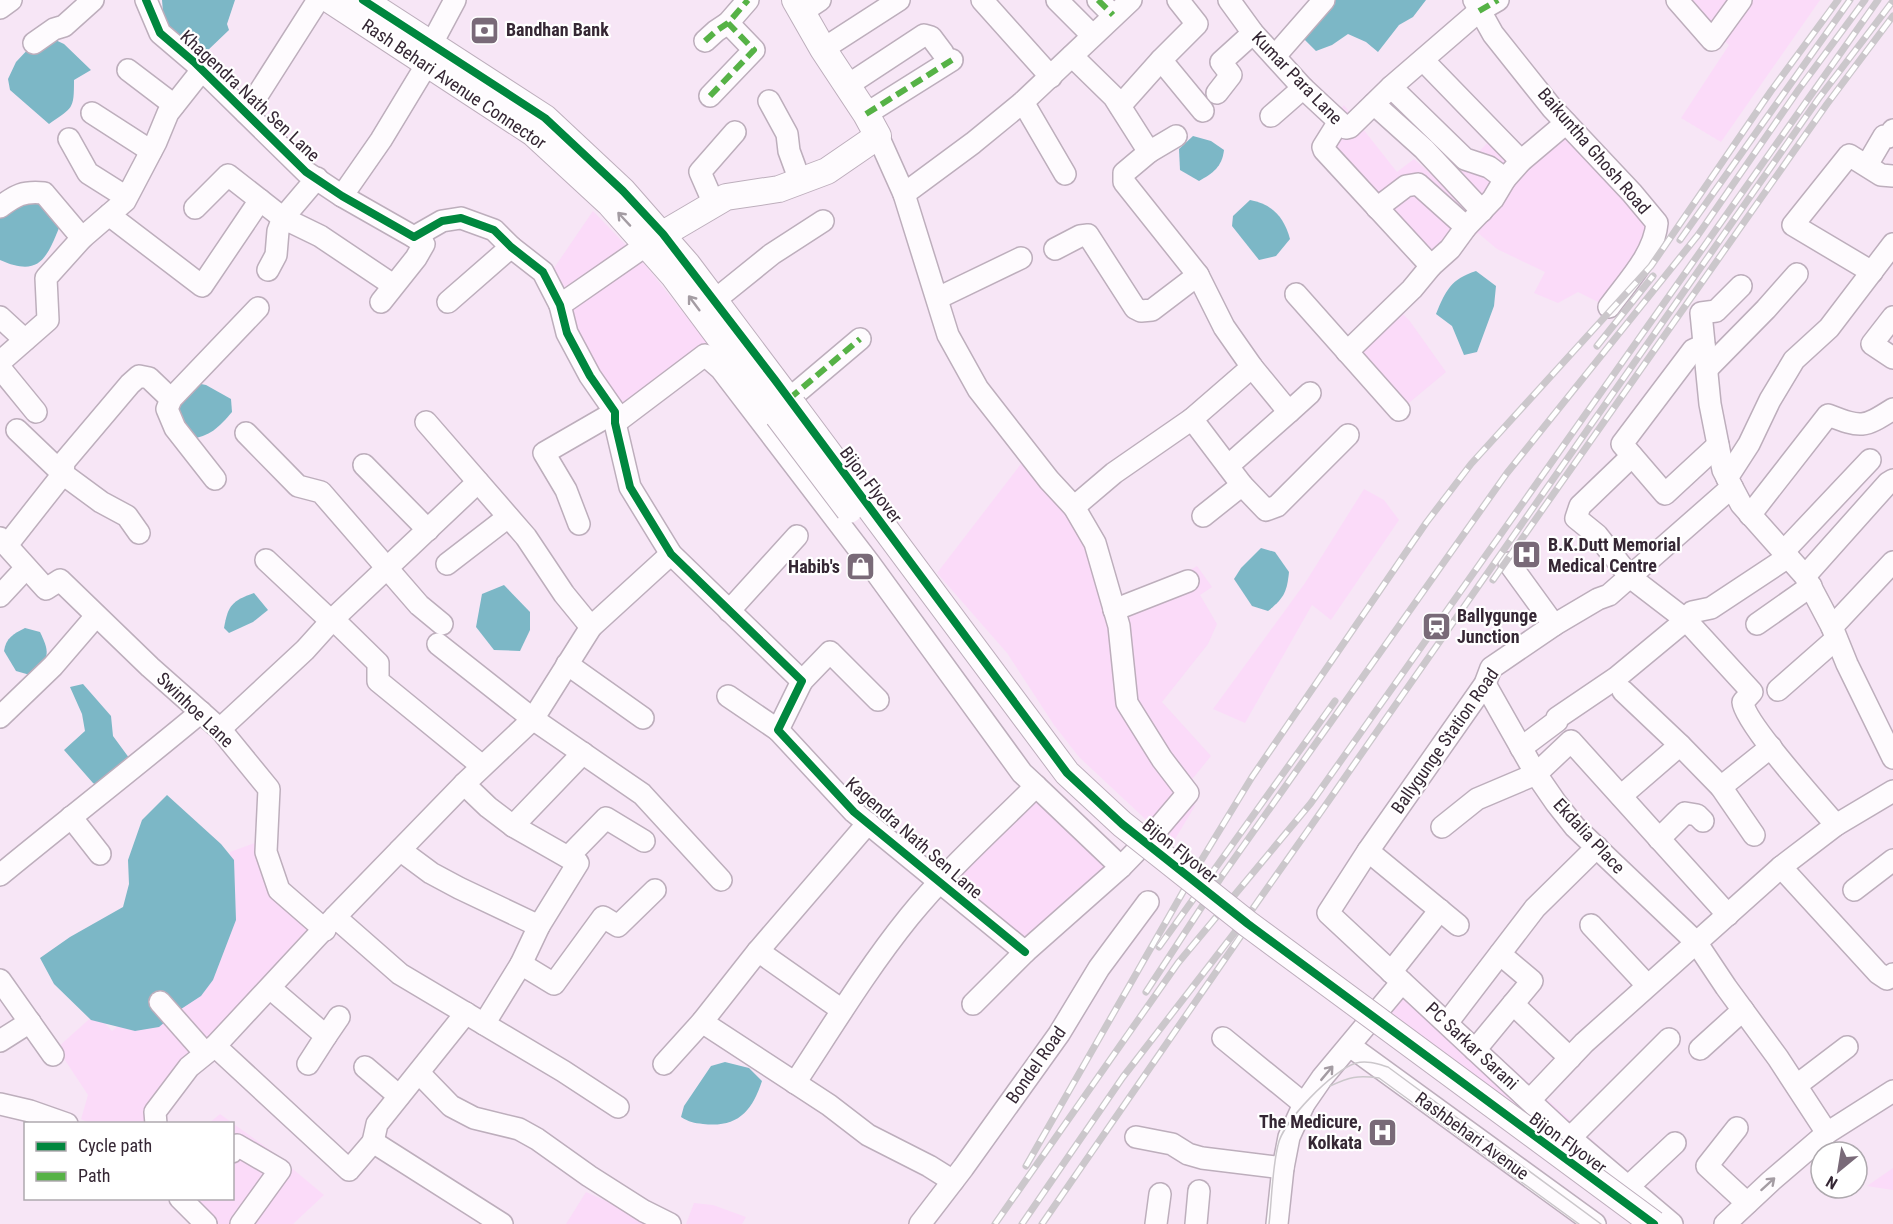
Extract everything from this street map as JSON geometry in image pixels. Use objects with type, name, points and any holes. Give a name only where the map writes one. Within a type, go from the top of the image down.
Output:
[{"type":"main road","name":"Rash Behari Avenue Connector","points":[[330,0],[545,118],[623,191],[760,391]]},
{"type":"main road","name":"Rash Behari Avenue Connector","points":[[363,0],[429,55]]},
{"type":"main road","points":[[655,239],[726,197],[779,189],[827,171],[872,125],[823,49],[806,4]]},
{"type":"main road","name":"Rash Behari Avenue Connector","points":[[655,239],[715,300],[787,407]]},
{"type":"main road","name":"Bijon Flyover","points":[[760,391],[787,407],[1067,773],[1122,824],[1248,924],[1654,1224]]},
{"type":"main road","name":"Bijon Flyover","points":[[787,407],[1055,783],[1112,835],[1238,936],[1623,1224]]},
{"type":"street","points":[[0,8],[12,0]]},
{"type":"street","points":[[34,43],[54,29],[64,26],[93,0]]},
{"type":"street","name":"Khagendra Nath Sen Lane","points":[[146,0],[159,33],[202,70],[306,172],[342,196],[414,237]]},
{"type":"street","points":[[246,113],[318,0]]},
{"type":"street","points":[[342,196],[381,140],[429,55],[455,0]]},
{"type":"street","points":[[705,41],[728,23],[748,0]]},
{"type":"street","points":[[823,49],[899,0]]},
{"type":"street","points":[[982,0],[1051,77]]},
{"type":"street","points":[[1057,0],[1092,35]]},
{"type":"street","points":[[1098,0],[1113,15]]},
{"type":"street","points":[[904,194],[973,143],[1023,102],[1131,0]]},
{"type":"street","points":[[1120,106],[1197,24],[1178,0]]},
{"type":"street","name":"Kumar Para Lane","points":[[1229,0],[1253,33],[1303,88],[1344,128],[1348,128],[1423,60],[1477,5],[1498,0]]},
{"type":"street","points":[[1275,56],[1324,0]]},
{"type":"street","points":[[1677,0],[1712,40],[1741,0]]},
{"type":"street","name":"Baikuntha Ghosh Road","points":[[1477,5],[1493,34],[1566,123],[1657,223],[1656,232],[1646,255],[1609,307]]},
{"type":"street","points":[[710,96],[753,50],[728,23]]},
{"type":"street","points":[[1217,93],[1231,75],[1221,62],[1253,33]]},
{"type":"street","points":[[848,85],[924,35],[931,37],[947,56],[872,125],[904,194],[948,335],[978,389],[1049,480],[1074,507],[1095,543],[1119,626],[1127,703],[1162,759],[1188,793],[1121,867],[1025,952],[973,1004]]},
{"type":"street","points":[[1072,56],[1120,106],[1149,152]]},
{"type":"street","points":[[1161,60],[1203,111]]},
{"type":"street","points":[[1423,60],[1521,161]]},
{"type":"street","points":[[128,70],[174,105]]},
{"type":"street","points":[[0,362],[48,320],[46,278],[82,238],[125,201],[168,113],[202,70]]},
{"type":"street","points":[[1391,87],[1465,159],[1489,167],[1505,179]]},
{"type":"street","points":[[1271,116],[1303,88]]},
{"type":"street","points":[[769,101],[787,134],[789,151],[800,181]]},
{"type":"street","points":[[1023,102],[1065,174]]},
{"type":"street","points":[[1374,104],[1424,149],[1482,211]]},
{"type":"street","points":[[92,113],[151,151]]},
{"type":"street","points":[[1338,123],[1323,147],[1324,150],[1431,266]]},
{"type":"street","points":[[1347,352],[1412,289],[1449,249],[1493,199],[1505,179],[1521,161],[1566,123]]},
{"type":"street","points":[[1867,165],[1884,136],[1888,137],[1893,130]]},
{"type":"street","points":[[714,204],[700,172],[735,132]]},
{"type":"street","points":[[1176,136],[1149,152],[1124,173],[1124,182],[1198,275],[1224,327],[1289,412]]},
{"type":"street","points":[[69,139],[88,173],[126,197]]},
{"type":"street","points":[[1881,270],[1793,225],[1849,154],[1881,175],[1893,176]]},
{"type":"street","points":[[195,208],[228,175],[283,218],[320,236],[387,293],[416,258],[424,244],[414,237],[442,221],[461,218],[494,230],[511,247],[543,272],[560,305],[567,333],[615,418],[630,487],[671,554],[802,681]]},
{"type":"street","points":[[268,270],[276,255],[278,231],[283,218],[317,178]]},
{"type":"street","points":[[1377,208],[1406,186],[1418,184],[1466,227]]},
{"type":"street","points":[[0,207],[12,198],[27,192],[44,193],[82,238]]},
{"type":"street","points":[[109,214],[201,286],[260,200]]},
{"type":"street","points":[[715,300],[772,254],[823,221]]},
{"type":"street","points":[[1055,249],[1080,236],[1088,235],[1135,308],[1141,311],[1152,310],[1198,275]]},
{"type":"street","points":[[560,305],[655,239]]},
{"type":"street","name":"Ballygunge Station Road","points":[[1328,913],[1368,851],[1485,684],[1491,668],[1554,625],[1609,595],[1729,482],[1770,400],[1794,360],[1829,328],[1881,270],[1893,244]]},
{"type":"street","points":[[448,302],[511,247]]},
{"type":"street","points":[[938,298],[1021,258]]},
{"type":"street","points":[[1707,369],[1797,274]]},
{"type":"street","points":[[1741,285],[1716,311],[1701,313],[1710,404],[1723,470],[1741,504],[1808,581],[1893,758]]},
{"type":"street","points":[[1296,294],[1399,410]]},
{"type":"street","points":[[215,479],[170,419],[166,409],[171,399],[258,308]]},
{"type":"street","points":[[0,317],[25,340]]},
{"type":"street","points":[[1893,317],[1872,344],[1893,358]]},
{"type":"street","points":[[787,407],[860,339]]},
{"type":"street","points":[[1704,345],[1693,350],[1623,444],[1665,494],[1718,445]]},
{"type":"street","points":[[579,524],[566,490],[544,453],[615,418],[705,355],[721,369],[870,564],[1022,773],[1121,867]]},
{"type":"street","points":[[1074,507],[1114,473],[1192,419],[1252,366]]},
{"type":"street","points":[[0,368],[36,412]]},
{"type":"street","points":[[3,541],[63,474],[64,462],[139,376],[149,378],[171,399]]},
{"type":"street","points":[[1228,466],[1310,393]]},
{"type":"street","points":[[1750,515],[1828,415],[1854,425],[1869,424],[1893,409]]},
{"type":"street","points":[[1192,419],[1242,485],[1266,510],[1273,509],[1348,435]]},
{"type":"street","points":[[426,422],[526,537],[564,594],[591,627]]},
{"type":"street","points":[[18,430],[63,474],[127,516],[139,532]]},
{"type":"street","points":[[246,433],[298,486],[321,492],[419,605],[440,634],[533,720],[642,794],[722,880]]},
{"type":"street","points":[[1632,456],[1580,506],[1576,518],[1597,535],[1630,577],[1686,620],[1752,692],[1743,702],[1743,707],[1762,737],[1836,825]]},
{"type":"street","points":[[1521,748],[1557,721],[1557,718],[1616,678],[1686,620],[1692,612],[1711,608],[1786,554],[1870,460]]},
{"type":"street","points":[[364,465],[428,530]]},
{"type":"street","points":[[1758,624],[1808,581],[1888,483],[1893,480]]},
{"type":"street","points":[[220,729],[478,482]]},
{"type":"street","points":[[1203,516],[1242,485]]},
{"type":"street","points":[[447,564],[508,517]]},
{"type":"street","points":[[729,611],[797,536]]},
{"type":"street","name":"Swinhoe Lane","points":[[3,541],[46,589],[60,580],[96,616],[220,729],[269,789],[266,852],[279,890],[400,974],[563,1071],[618,1107]]},
{"type":"street","points":[[156,1122],[155,1112],[189,1067],[210,1050],[464,784],[533,720],[591,627],[671,554]]},
{"type":"street","points":[[266,560],[378,663],[378,681],[482,766]]},
{"type":"street","points":[[1778,690],[1834,633],[1893,562]]},
{"type":"street","points":[[1509,563],[1554,625]]},
{"type":"street","points":[[0,596],[26,568]]},
{"type":"street","points":[[1114,610],[1188,581]]},
{"type":"street","points":[[0,717],[53,666],[96,616]]},
{"type":"street","points":[[778,730],[802,681],[830,652],[878,700]]},
{"type":"street","points":[[567,664],[642,718]]},
{"type":"street","name":"Ekdalia Place","points":[[1485,684],[1536,774],[1575,827],[1696,942],[1797,1085],[1827,1133]]},
{"type":"street","points":[[1623,691],[1721,787],[1754,835]]},
{"type":"street","name":"Kagendra Nath Sen Lane","points":[[728,696],[778,730],[854,812],[1025,952]]},
{"type":"street","points":[[0,875],[104,793],[201,712]]},
{"type":"street","points":[[1442,826],[1477,799],[1536,774],[1571,741],[1728,915]]},
{"type":"street","points":[[1621,795],[1680,745]]},
{"type":"street","points":[[1721,787],[1771,747]]},
{"type":"street","points":[[513,826],[583,753]]},
{"type":"street","points":[[464,784],[488,807],[513,826],[578,863],[539,926],[521,964],[484,1024]]},
{"type":"street","points":[[795,1083],[842,1010],[909,917],[940,881],[1036,786]]},
{"type":"street","points":[[1530,1100],[1570,1058],[1647,985],[1781,867],[1836,825],[1893,791]]},
{"type":"street","points":[[1659,838],[1685,813],[1697,815],[1703,821]]},
{"type":"street","points":[[71,817],[100,854]]},
{"type":"street","points":[[568,857],[606,818],[644,841]]},
{"type":"street","points":[[664,1064],[702,1022],[758,951],[868,823]]},
{"type":"street","points":[[1447,1023],[1535,908],[1596,847]]},
{"type":"street","points":[[400,850],[431,873],[539,926]]},
{"type":"street","points":[[1368,851],[1458,924]]},
{"type":"street","points":[[1854,890],[1893,860]]},
{"type":"street","points":[[1781,867],[1878,973],[1887,979],[1893,974]]},
{"type":"street","points":[[521,964],[554,984],[603,917],[618,926],[656,890]]},
{"type":"street","name":"Bondel Road","points":[[920,1224],[1059,1034],[1099,968],[1148,902]]},
{"type":"street","points":[[1277,1224],[1289,1137],[1304,1104],[1322,1078],[1350,1047],[1440,910]]},
{"type":"street","name":"PC Sarkar Sarani","points":[[1328,913],[1570,1138],[1672,1224]]},
{"type":"street","points":[[1591,925],[1647,985]]},
{"type":"street","points":[[758,951],[842,1010]]},
{"type":"street","points":[[1475,1050],[1532,981],[1500,954]]},
{"type":"street","points":[[0,980],[53,1055]]},
{"type":"street","points":[[270,988],[326,1036]]},
{"type":"street","points":[[160,1002],[210,1050],[350,1170],[372,1142],[377,1124],[466,1013]]},
{"type":"street","points":[[1513,1004],[1570,1058]]},
{"type":"street","points":[[1700,1049],[1743,1010]]},
{"type":"street","points":[[308,1064],[339,1017]]},
{"type":"street","points":[[702,1022],[829,1105],[868,1135],[953,1181]]},
{"type":"street","points":[[0,1041],[30,1023]]},
{"type":"street","points":[[1223,1038],[1304,1104]]},
{"type":"street","points":[[1570,1138],[1669,1039]]},
{"type":"street","name":"Rashbehari Avenue","points":[[1350,1047],[1595,1224]]},
{"type":"street","points":[[1797,1085],[1846,1047]]},
{"type":"street","points":[[365,1067],[399,1096]]},
{"type":"street","points":[[418,1073],[451,1106],[474,1118],[519,1129],[644,1211],[670,1224]]},
{"type":"street","points":[[1725,1224],[1827,1133],[1893,1091]]},
{"type":"street","points":[[0,1104],[61,1122]]},
{"type":"street","points":[[1737,1128],[1707,1167],[1746,1203]]},
{"type":"street","points":[[1136,1137],[1172,1144],[1188,1154],[1202,1158],[1283,1168]]},
{"type":"street","points":[[372,1142],[502,1224]]},
{"type":"street","points":[[1629,1186],[1675,1143]]},
{"type":"street","points":[[234,1149],[237,1145],[280,1170],[241,1224]]},
{"type":"street","points":[[1196,1224],[1199,1191]]},
{"type":"street","points":[[1156,1224],[1160,1194]]},
{"type":"street","points":[[182,1200],[204,1224]]},
{"type":"shaded area","points":[[1680,0],[1820,0],[1721,142],[1681,118],[1729,45]]},
{"type":"shaded area","points":[[1344,105],[1397,172],[1414,159],[1448,189],[1447,187],[1487,143],[1516,168],[1563,132],[1657,217],[1642,245],[1600,303],[1578,292],[1558,303],[1534,293],[1545,272],[1497,249],[1478,233],[1431,262],[1318,137]]},
{"type":"shaded area","points":[[593,211],[646,266],[708,344],[620,414],[581,343],[552,271]]},
{"type":"shaded area","points":[[1395,306],[1409,320],[1446,372],[1404,407],[1353,346]]},
{"type":"shaded area","points":[[1027,456],[1091,543],[1116,626],[1124,707],[1195,806],[1172,844],[1079,757],[1054,725],[1007,653],[937,573]]},
{"type":"shaded area","points":[[1364,489],[1384,500],[1399,520],[1331,620],[1312,605],[1245,723],[1213,709],[1305,583]]},
{"type":"shaded area","points":[[1197,566],[1212,587],[1200,595],[1217,624],[1208,644],[1162,702],[1211,756],[1189,783],[1129,702],[1118,612]]},
{"type":"shaded area","points":[[1033,790],[1118,868],[1027,947],[944,878]]},
{"type":"shaded area","points":[[260,841],[273,886],[319,925],[187,1059],[155,1122],[87,1122],[81,1119],[88,1095],[57,1048],[96,1013],[112,1031],[142,1007],[227,906],[230,852]]},
{"type":"shaded area","points":[[1417,982],[1630,1174],[1677,1224],[1385,1015]]},
{"type":"shaded area","points":[[220,1114],[231,1122],[210,1122]]},
{"type":"shaded area","points":[[234,1124],[270,1150],[324,1195],[293,1224],[206,1224],[181,1200],[234,1200]]},
{"type":"shaded area","points":[[1893,1168],[1893,1190],[1869,1185]]},
{"type":"shaded area","points":[[586,1192],[658,1224],[566,1224]]},
{"type":"shaded area","points":[[694,1203],[713,1205],[746,1217],[742,1224],[686,1224]]},
{"type":"water","points":[[162,0],[235,0],[227,24],[229,30],[206,52],[188,46],[164,25]]},
{"type":"water","points":[[1322,0],[1426,0],[1413,17],[1399,25],[1378,52],[1366,42],[1348,34],[1332,45],[1316,51],[1303,38]]},
{"type":"water","points":[[49,37],[64,44],[91,70],[74,80],[71,107],[49,124],[10,90],[8,79],[16,62],[32,45]]},
{"type":"water","points":[[1193,136],[1211,141],[1224,150],[1216,169],[1199,181],[1180,170],[1179,149]]},
{"type":"water","points":[[31,197],[52,212],[59,228],[45,257],[32,266],[23,267],[0,260],[0,214]]},
{"type":"water","points":[[1250,200],[1271,208],[1284,224],[1290,239],[1276,256],[1259,260],[1232,226],[1233,216]]},
{"type":"water","points":[[1476,271],[1496,286],[1494,306],[1477,352],[1464,355],[1452,326],[1436,314],[1450,287],[1461,278]]},
{"type":"water","points":[[191,382],[206,385],[231,399],[232,412],[213,430],[203,436],[189,439],[172,408]]},
{"type":"water","points":[[1261,548],[1275,552],[1289,572],[1284,594],[1268,611],[1252,606],[1234,579],[1241,568]]},
{"type":"water","points":[[504,585],[530,612],[530,630],[520,651],[494,650],[476,627],[482,594]]},
{"type":"water","points":[[254,593],[268,610],[253,622],[229,633],[224,628],[229,609],[236,602]]},
{"type":"water","points":[[25,628],[40,632],[47,651],[44,660],[30,675],[16,671],[4,651],[11,637]]},
{"type":"water","points":[[83,684],[111,716],[113,736],[135,766],[105,791],[93,783],[64,750],[85,731],[82,714],[70,687]]},
{"type":"water","points":[[167,795],[221,844],[234,860],[236,920],[213,980],[201,996],[159,1027],[135,1031],[91,1020],[54,984],[40,958],[70,937],[123,907],[129,884],[128,860],[142,820]]},
{"type":"water","points":[[725,1062],[749,1068],[762,1081],[748,1109],[734,1120],[715,1125],[694,1123],[681,1117],[684,1106],[711,1066]]},
{"type":"tram line","points":[[1269,1224],[1274,1164],[1278,1145],[1289,1123],[1310,1098],[1335,1075],[1356,1063],[1364,1062],[1388,1067],[1601,1224]]},
{"type":"tram line","points":[[1330,1086],[1354,1078],[1379,1078],[1579,1224]]},
{"type":"railway","points":[[1026,1166],[1199,864],[1252,777],[1426,523],[1471,464],[1651,266],[1771,91],[1838,0]]},
{"type":"railway","points":[[1680,240],[1850,0]]},
{"type":"railway","points":[[1146,992],[1222,876],[1507,473],[1698,235],[1799,89],[1865,0]]},
{"type":"railway","points":[[995,1224],[1178,963],[1311,803],[1878,0]]},
{"type":"railway","points":[[1022,1224],[1123,1077],[1249,914],[1819,98],[1893,1]]},
{"type":"railway","points":[[1493,580],[1827,104],[1893,16]]},
{"type":"railway","points":[[1597,346],[1653,276]]},
{"type":"railway","points":[[1159,947],[1335,701]]},
{"type":"railway","points":[[1042,1224],[1245,930]]},
{"type":"marked path","points":[[705,41],[728,23],[748,0]]},
{"type":"marked path","points":[[1098,0],[1113,15]]},
{"type":"marked path","points":[[1479,11],[1498,0]]},
{"type":"marked path","points":[[710,96],[754,50],[728,23]]},
{"type":"marked path","points":[[866,114],[952,60]]},
{"type":"marked path","points":[[789,399],[860,339]]},
{"type":"cycle path","points":[[146,0],[160,33],[194,62],[306,172],[342,196],[414,237],[442,221],[461,218],[494,230],[511,247],[543,272],[560,305],[567,333],[590,376],[615,412],[615,423],[630,487],[671,554],[802,681],[778,730],[854,812],[1025,952]]},
{"type":"cycle path","points":[[363,0],[545,118],[623,191],[663,234],[775,380],[1067,773],[1122,824],[1248,924],[1654,1224]]},
{"type":"place","name":"Bandhan Bank","points":[[485,30]]},
{"type":"place","name":"B.K.Dutt Memorial Medical Centre","points":[[1527,555]]},
{"type":"place","name":"Habib's","points":[[861,567]]},
{"type":"place","name":"Ballygunge Junction","points":[[1436,626]]},
{"type":"place","name":"The Medicure, Kolkata","points":[[1383,1132]]}]
